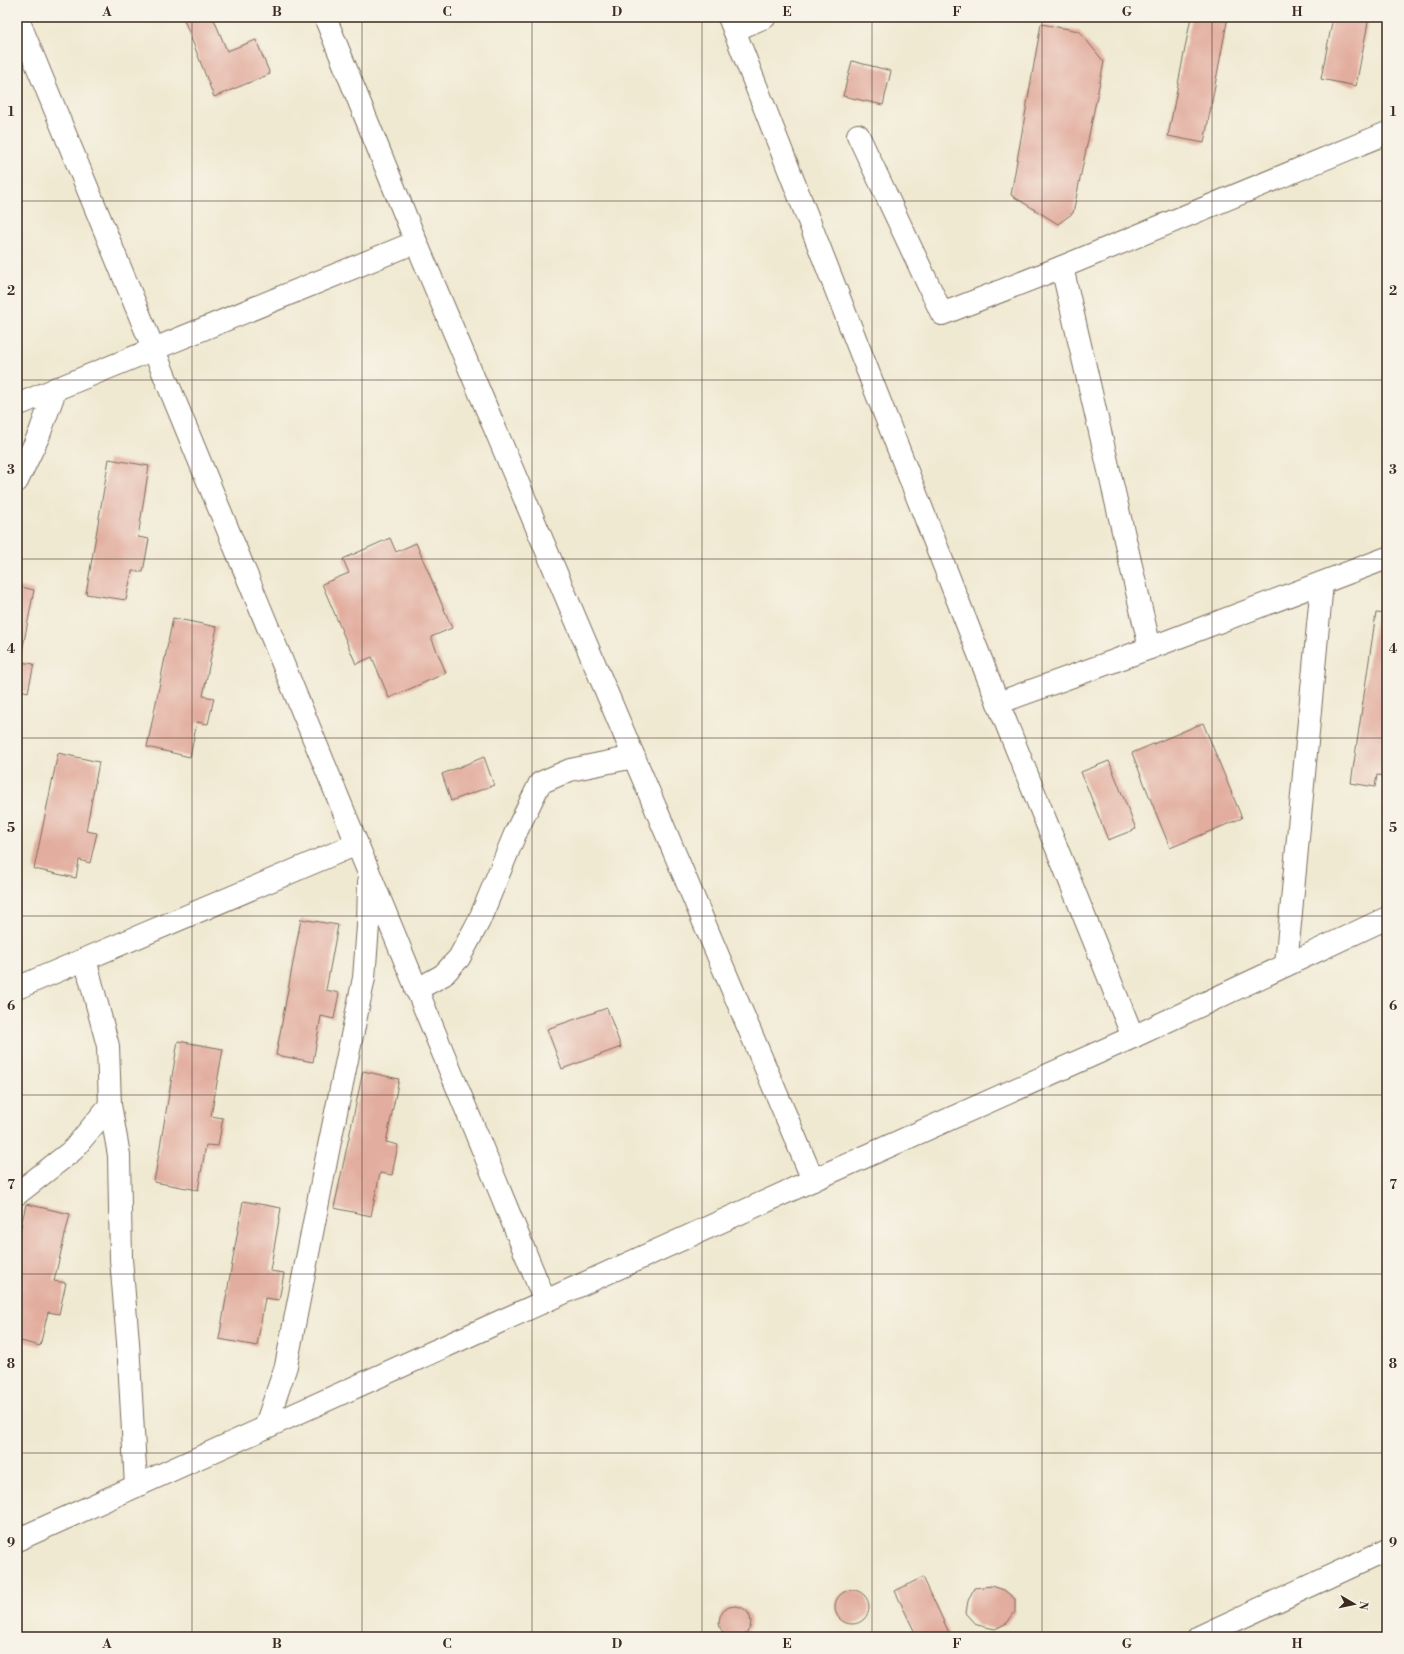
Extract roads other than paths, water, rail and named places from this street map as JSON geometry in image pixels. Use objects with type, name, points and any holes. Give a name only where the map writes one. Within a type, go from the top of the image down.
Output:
[{"type":"street","points":[[17,17],[545,1301]]},
{"type":"street","points":[[325,17],[416,242],[813,1180]]},
{"type":"street","points":[[765,17],[732,23],[998,703],[1134,1037]]},
{"type":"street","points":[[858,135],[942,314],[1062,267],[1387,134]]},
{"type":"street","points":[[17,405],[416,242]]},
{"type":"street","points":[[1062,267],[1150,648]]},
{"type":"street","points":[[17,481],[39,435],[56,388]]},
{"type":"street","points":[[998,703],[1150,648],[1387,558]]},
{"type":"street","points":[[1286,965],[1322,583]]},
{"type":"street","points":[[416,990],[443,975],[459,958],[479,921],[515,834],[540,783],[570,770],[634,757]]},
{"type":"street","points":[[17,988],[357,844]]},
{"type":"street","points":[[265,1428],[286,1366],[332,1131],[364,978],[368,926],[369,874]]},
{"type":"street","points":[[17,1540],[813,1180],[1134,1037],[1387,918]]},
{"type":"street","points":[[85,959],[108,1046],[110,1105],[119,1155],[121,1259],[128,1342],[136,1486]]},
{"type":"street","points":[[17,1194],[73,1150],[110,1105]]},
{"type":"street","points":[[1199,1637],[1387,1550]]}]
